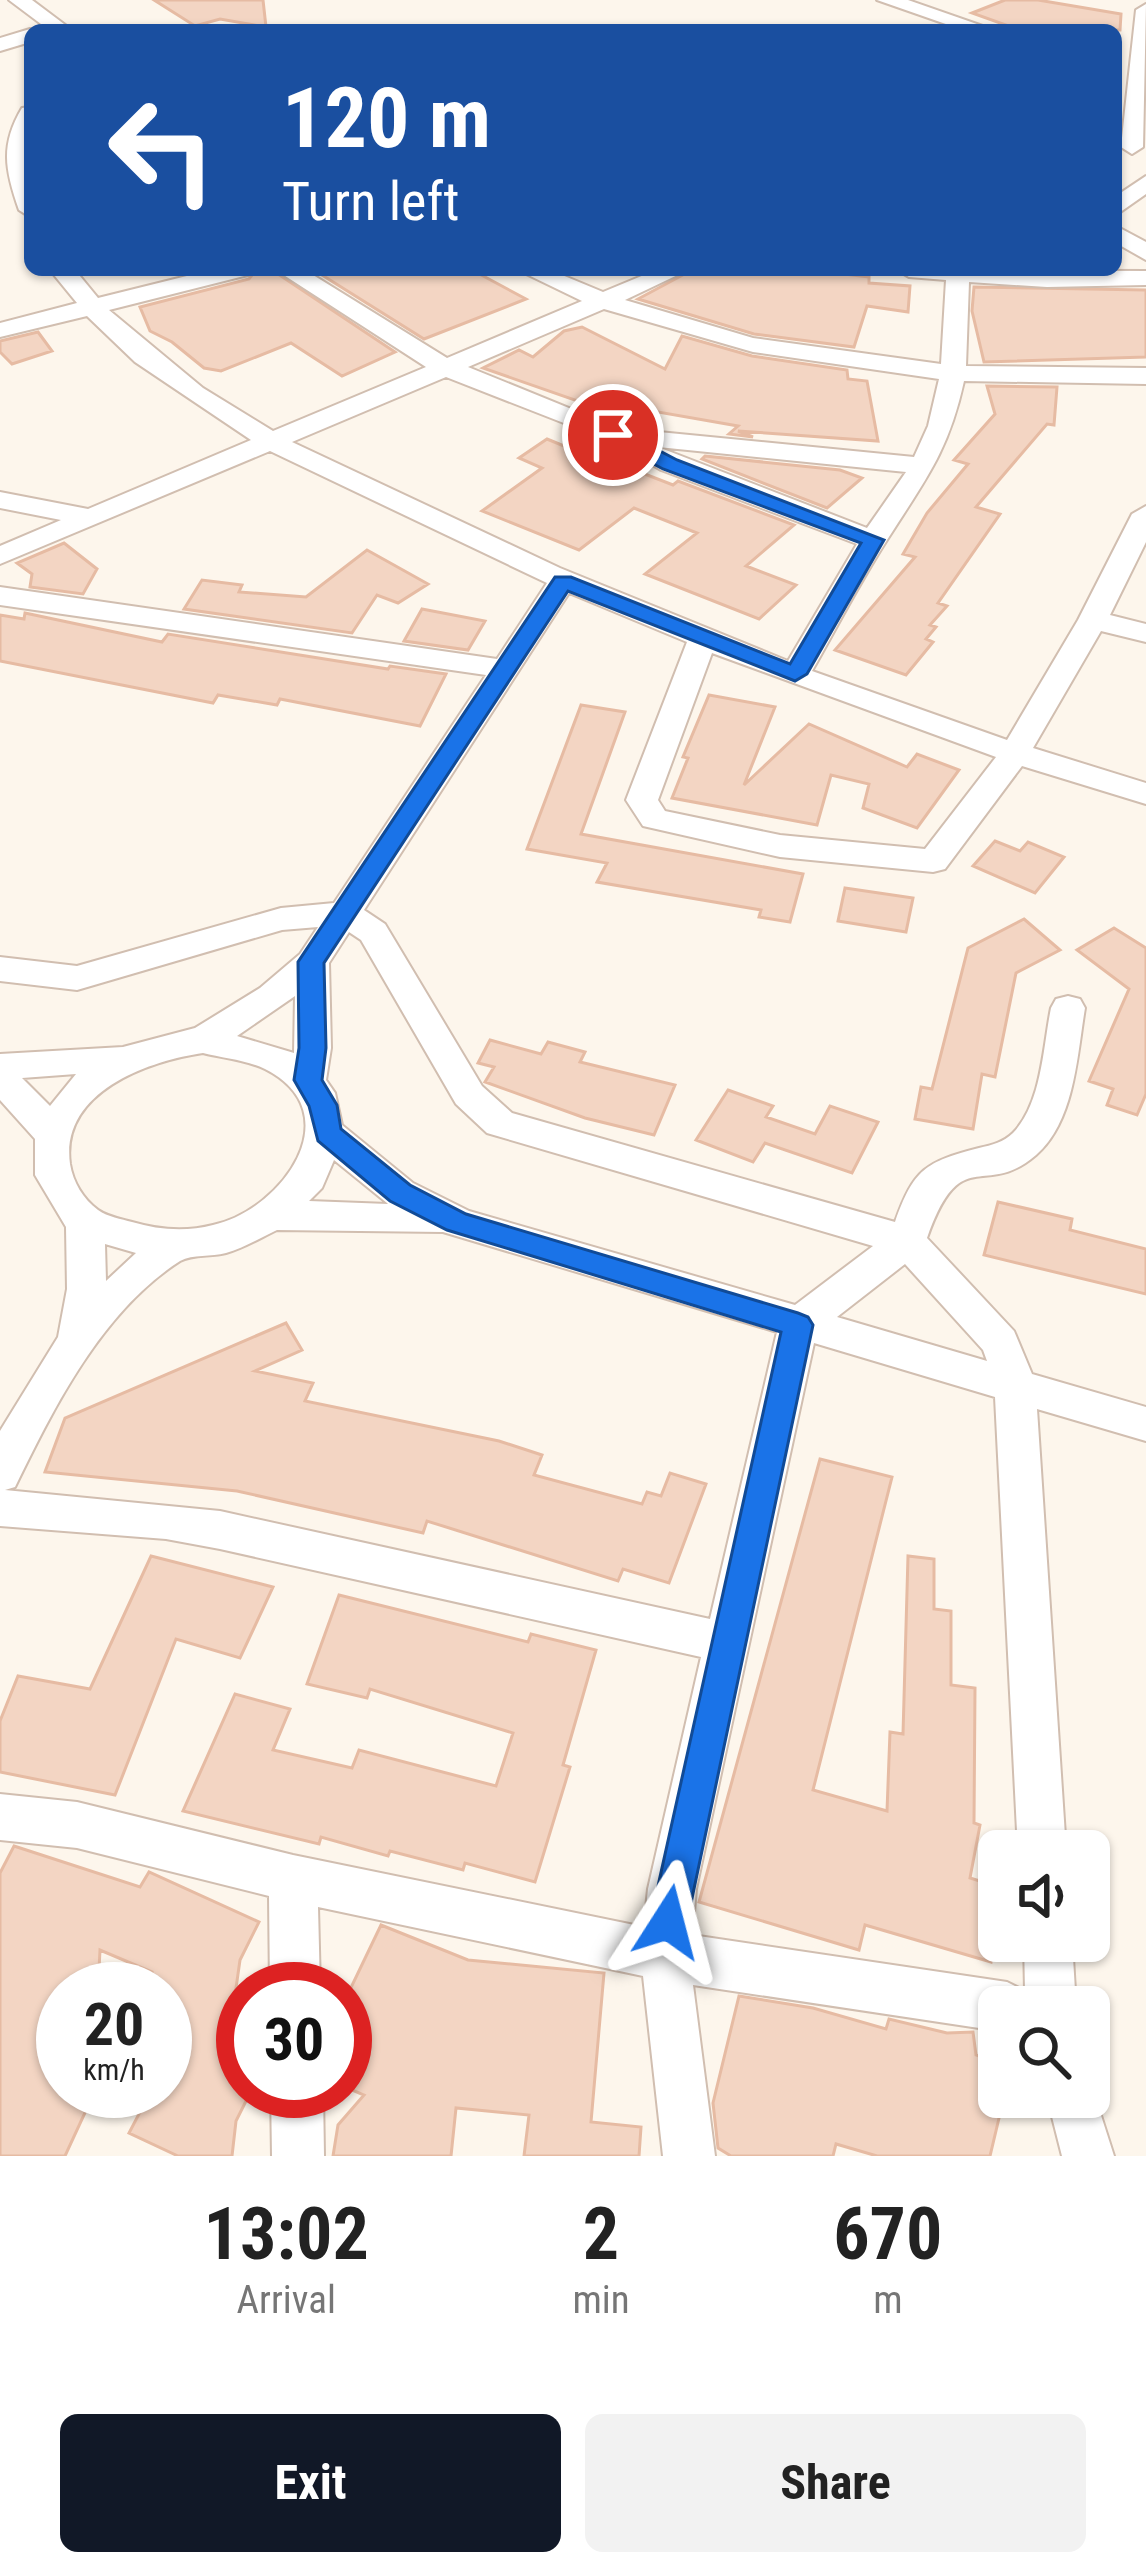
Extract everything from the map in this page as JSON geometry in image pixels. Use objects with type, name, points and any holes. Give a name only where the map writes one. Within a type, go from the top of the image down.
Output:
[{"type":"street","points":[[19,0],[48,24]]},
{"type":"street","points":[[887,0],[965,24]]},
{"type":"street","points":[[1132,147],[1146,10]]},
{"type":"street","points":[[1122,73],[1139,78]]},
{"type":"street","points":[[24,123],[14,139],[24,189]]},
{"type":"street","points":[[1122,203],[1146,183]]},
{"type":"street","points":[[66,276],[90,308],[143,355],[274,441],[563,581],[1014,755],[1146,794]]},
{"type":"street","points":[[0,330],[217,276]]},
{"type":"street","points":[[298,276],[442,366],[613,435],[670,464],[874,540]]},
{"type":"street","points":[[542,276],[598,303],[707,335],[823,356],[953,372],[1146,376]]},
{"type":"street","points":[[0,556],[662,276]]},
{"type":"street","points":[[795,674],[924,466],[941,426],[953,372],[959,276]]},
{"type":"street","points":[[1071,276],[1146,278]]},
{"type":"street","points":[[613,435],[924,466]]},
{"type":"street","points":[[0,500],[89,517]]},
{"type":"street","points":[[703,638],[642,800],[654,819],[671,826],[835,854],[933,862],[1014,755],[1093,620],[1146,514]]},
{"type":"street","points":[[203,1040],[272,998],[311,962],[563,581]]},
{"type":"street","points":[[0,596],[504,669]]},
{"type":"street","points":[[1093,620],[1146,633]]},
{"type":"street","points":[[0,969],[77,978],[281,919],[345,913],[373,932],[469,1095],[500,1124],[907,1240],[1000,1342],[1015,1383],[1041,1830]]},
{"type":"street","points":[[308,1080],[313,1048],[311,962]]},
{"type":"street","points":[[689,2156],[665,1955],[672,1889],[798,1325],[907,1240],[925,1191],[944,1172],[1007,1155],[1024,1145],[1042,1121],[1068,1008]]},
{"type":"street","points":[[0,1067],[127,1057],[164,1045],[203,1040],[244,1044],[280,1058],[308,1080],[323,1105],[328,1134],[314,1178],[277,1215],[227,1239],[171,1247],[123,1240],[85,1221],[62,1196],[51,1167],[53,1136],[80,1091],[127,1057]]},
{"type":"street","points":[[0,1081],[19,1095],[53,1136]]},
{"type":"street","points":[[328,1134],[400,1193],[457,1222],[1146,1424]]},
{"type":"street","points":[[277,1215],[457,1222]]},
{"type":"street","points":[[76,1338],[87,1289],[85,1221]]},
{"type":"street","points":[[0,1474],[10,1415],[112,1297],[171,1247]]},
{"type":"street","points":[[0,1508],[220,1530],[728,1643]]},
{"type":"street","points":[[0,1817],[77,1825],[293,1878],[665,1955],[978,2003]]},
{"type":"street","points":[[293,1878],[295,1962]]},
{"type":"street","points":[[297,2118],[298,2156]]},
{"type":"street","points":[[1078,2118],[1088,2156]]},
{"type":"building","points":[[154,0],[263,0],[266,24],[220,19],[192,24]]},
{"type":"building","points":[[1005,0],[1038,0],[1121,14],[1120,24],[1003,24],[972,13]]},
{"type":"building","points":[[281,276],[395,352],[342,376],[291,343],[221,371],[204,368],[150,331],[140,307],[249,279]]},
{"type":"building","points":[[324,276],[483,276],[526,299],[424,339]]},
{"type":"building","points":[[681,276],[861,276],[869,277],[869,283],[910,286],[908,312],[867,306],[854,347],[754,334],[638,299]]},
{"type":"building","points":[[974,287],[1146,290],[1146,357],[984,362],[972,311]]},
{"type":"building","points":[[582,327],[665,369],[682,336],[752,356],[847,370],[848,379],[867,381],[878,441],[729,434],[738,426],[647,410],[635,421],[483,368],[519,350],[533,357],[564,331]]},
{"type":"building","points":[[38,332],[52,351],[12,364],[0,352],[0,341]]},
{"type":"building","points":[[987,386],[1057,387],[1054,425],[1047,424],[976,507],[1000,514],[938,603],[947,606],[930,625],[936,627],[926,639],[933,642],[906,675],[835,650],[915,557],[903,554],[927,513],[968,464],[954,460],[995,414]]},
{"type":"building","points":[[547,439],[610,465],[614,462],[673,485],[678,481],[794,525],[746,566],[796,585],[759,619],[645,574],[697,533],[634,508],[579,550],[482,511],[542,468],[519,458]]},
{"type":"building","points":[[702,459],[840,470],[862,478],[827,508]]},
{"type":"building","points":[[64,543],[97,569],[83,594],[30,587],[32,574],[17,563]]},
{"type":"building","points":[[367,550],[428,584],[398,603],[377,595],[352,633],[184,609],[202,580],[242,585],[239,592],[306,597]]},
{"type":"building","points":[[422,609],[485,621],[468,650],[404,641]]},
{"type":"building","points":[[25,613],[162,642],[168,634],[446,674],[420,726],[280,699],[277,705],[218,695],[213,703],[0,661],[0,615],[24,619]]},
{"type":"building","points":[[709,695],[775,707],[744,785],[809,724],[907,767],[917,754],[959,770],[917,828],[863,808],[869,784],[831,775],[817,825],[672,798]]},
{"type":"building","points":[[581,705],[625,712],[581,834],[803,874],[790,922],[759,917],[761,910],[597,882],[607,863],[527,849]]},
{"type":"building","points":[[995,841],[1020,851],[1028,842],[1064,857],[1035,893],[973,866]]},
{"type":"building","points":[[845,888],[913,898],[906,932],[838,921]]},
{"type":"building","points":[[1024,919],[1060,950],[1016,973],[995,1077],[982,1074],[973,1129],[915,1119],[921,1087],[932,1089],[968,948]]},
{"type":"building","points":[[1114,928],[1146,948],[1146,1094],[1137,1115],[1107,1105],[1113,1089],[1089,1081],[1129,989],[1077,950]]},
{"type":"building","points":[[490,1040],[541,1054],[548,1042],[585,1052],[580,1062],[675,1085],[654,1135],[585,1118],[485,1082],[494,1067],[478,1063]]},
{"type":"building","points":[[728,1090],[773,1106],[766,1117],[815,1134],[830,1106],[878,1122],[852,1173],[765,1143],[753,1162],[696,1140]]},
{"type":"building","points":[[998,1202],[1072,1219],[1070,1230],[1146,1249],[1146,1294],[984,1255]]},
{"type":"building","points":[[286,1323],[302,1350],[255,1371],[313,1383],[305,1401],[499,1441],[542,1455],[534,1475],[642,1504],[647,1492],[661,1496],[670,1473],[706,1484],[669,1583],[623,1569],[618,1581],[427,1521],[423,1533],[237,1491],[45,1472],[65,1418]]},
{"type":"building","points":[[820,1459],[892,1477],[813,1790],[887,1811],[890,1732],[903,1734],[908,1556],[934,1559],[934,1609],[951,1611],[951,1685],[975,1688],[974,1823],[980,1825],[970,1878],[978,1880],[978,1958],[865,1925],[859,1950],[699,1902]]},
{"type":"building","points":[[151,1556],[273,1587],[240,1658],[176,1639],[115,1795],[0,1772],[0,1721],[18,1676],[90,1689]]},
{"type":"building","points":[[339,1595],[528,1642],[531,1634],[596,1650],[563,1765],[570,1767],[535,1882],[465,1863],[463,1870],[390,1851],[388,1856],[321,1837],[319,1844],[183,1811],[235,1694],[290,1709],[273,1750],[352,1768],[359,1750],[496,1786],[513,1733],[370,1689],[367,1698],[307,1684]]},
{"type":"building","points":[[14,1846],[140,1887],[149,1872],[259,1922],[240,1962],[216,1962],[216,2118],[238,2118],[232,2156],[178,2156],[129,2133],[137,2118],[192,2118],[192,1962],[128,1962],[100,1950],[99,1962],[36,1962],[36,2118],[83,2118],[65,2156],[0,2156],[0,1873]]},
{"type":"building","points":[[381,1925],[468,1960],[604,1973],[591,2122],[641,2127],[639,2156],[524,2156],[529,2115],[456,2108],[451,2156],[333,2156],[338,2125],[344,2118],[372,2118],[372,1962],[363,1962]]},
{"type":"building","points":[[739,1996],[813,2008],[886,2029],[889,2019],[947,2033],[973,2032],[978,2056],[978,2118],[999,2118],[990,2156],[877,2156],[836,2144],[833,2156],[731,2156],[718,2148],[713,2103]]},
{"type":"route","points":[[613,435],[670,464],[874,540],[795,674],[563,581],[311,962],[313,1048],[308,1080],[323,1105],[328,1134],[400,1193],[457,1222],[798,1325],[668,1922]]}]
